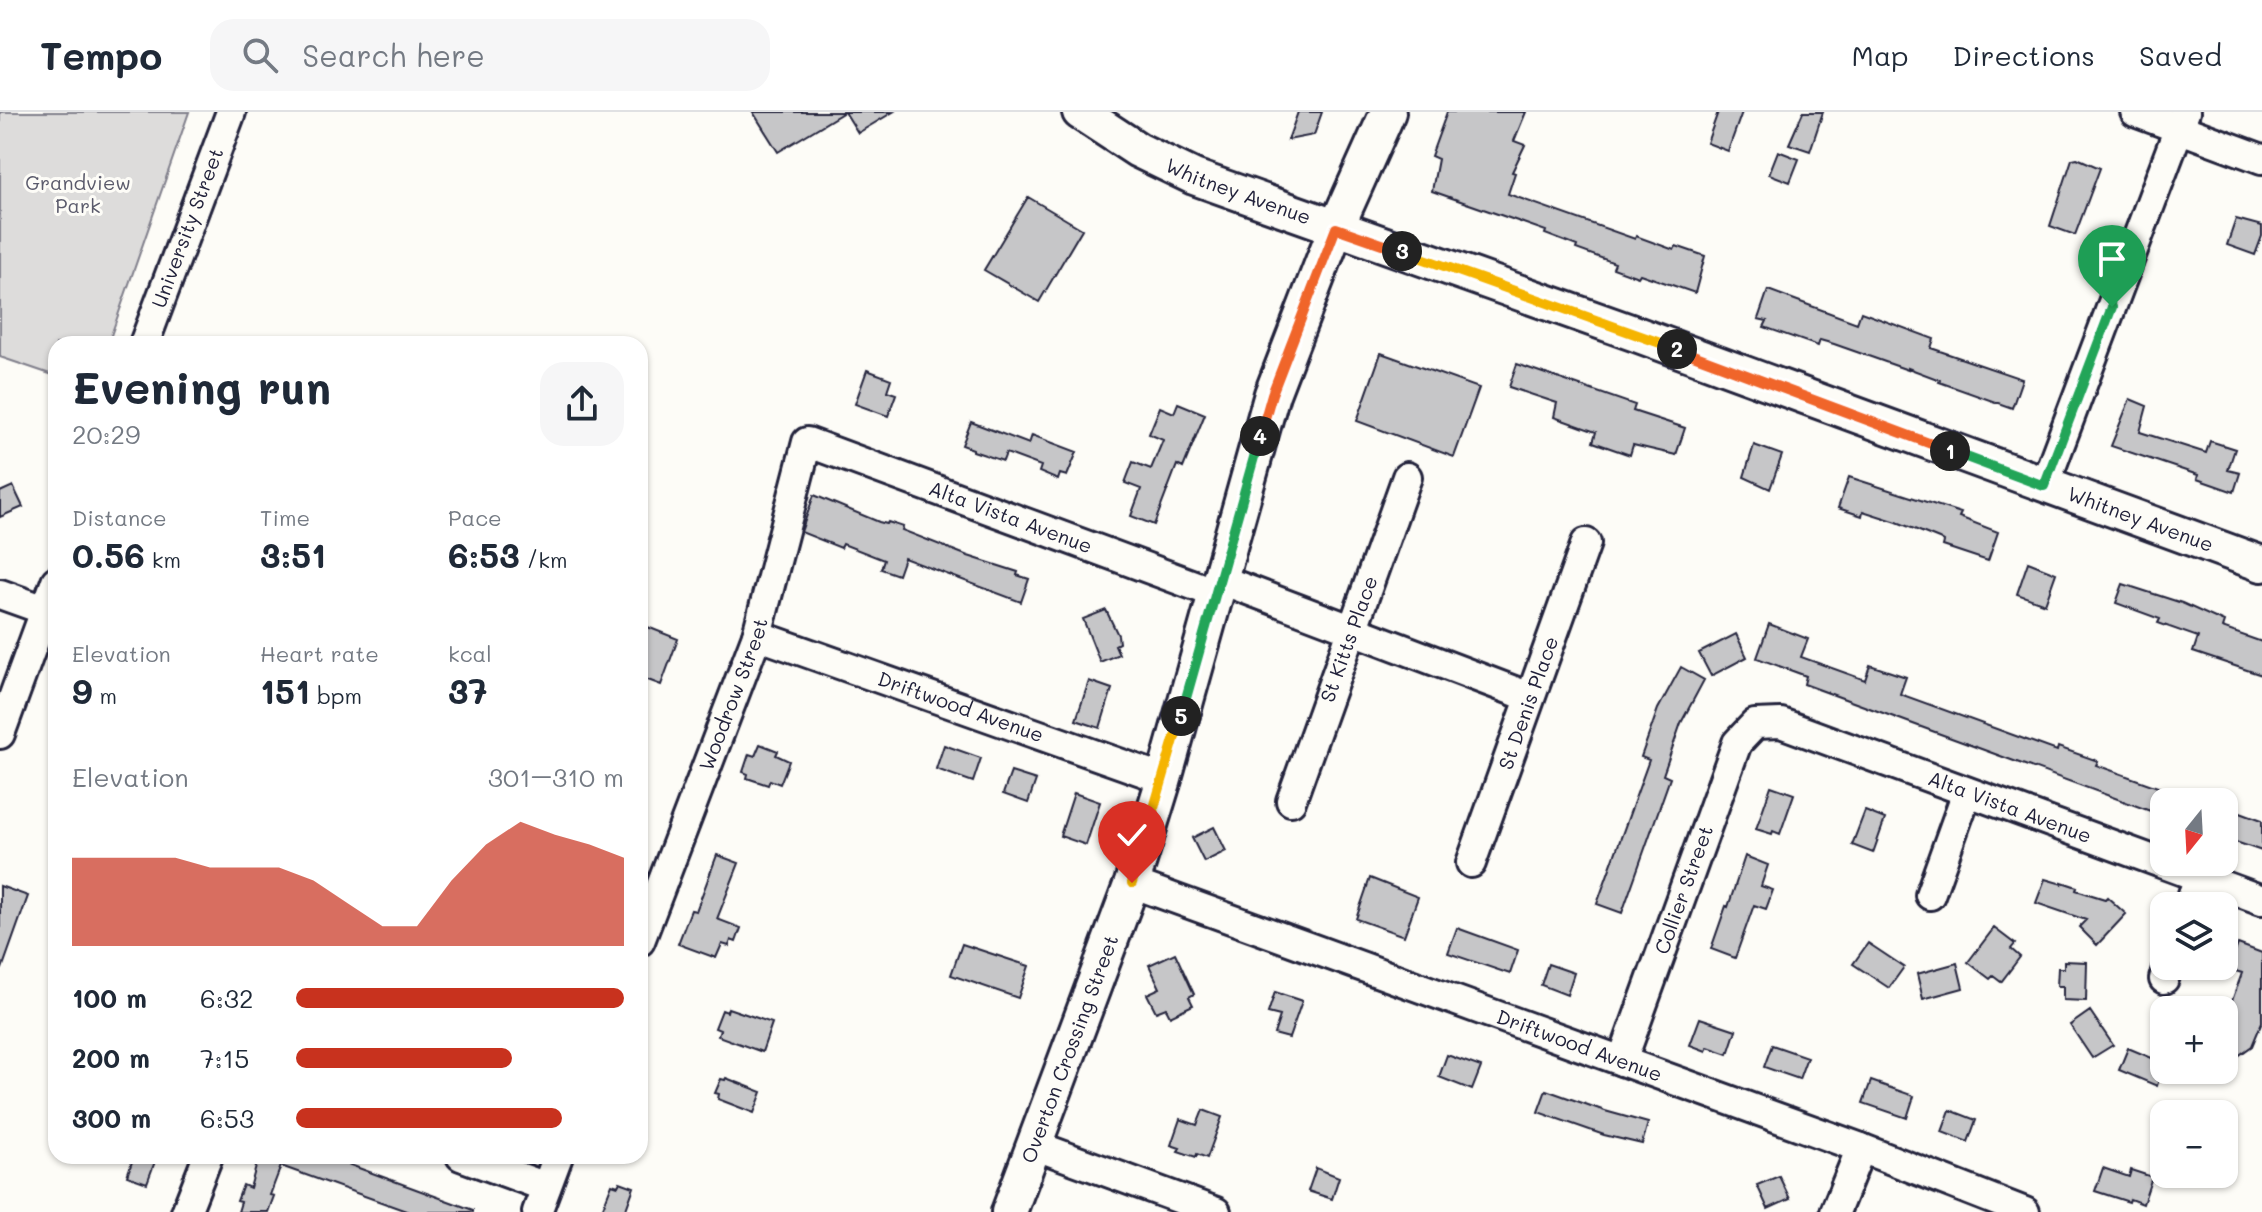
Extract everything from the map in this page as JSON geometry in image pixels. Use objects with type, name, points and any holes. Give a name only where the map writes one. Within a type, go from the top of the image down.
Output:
[{"type":"main road","name":"Whitney Avenue","points":[[1080,112],[1138,150],[1194,177],[1636,334],[2262,564]]},
{"type":"main road","name":"Overton Crossing Street","points":[[1009,1212],[1132,883],[1272,394],[1336,228],[1388,112]]},
{"type":"street","name":"University Street","points":[[147,336],[231,112]]},
{"type":"street","points":[[2135,112],[2182,120],[2262,159]]},
{"type":"street","points":[[2044,486],[2182,120]]},
{"type":"street","name":"Alta Vista Avenue","points":[[807,442],[1217,586],[1352,630],[1530,697]]},
{"type":"street","name":"Woodrow Street","points":[[648,920],[757,635],[807,442]]},
{"type":"street","name":"St Kitts Place","points":[[1291,801],[1407,477]]},
{"type":"street","name":"St Denis Place","points":[[1471,863],[1586,543]]},
{"type":"street","points":[[0,594],[48,611]]},
{"type":"street","points":[[0,734],[48,617]]},
{"type":"street","name":"Driftwood Avenue","points":[[757,635],[1164,779]]},
{"type":"street","name":"Alta Vista Avenue","points":[[1755,724],[1781,723],[2262,900]]},
{"type":"street","name":"Collier Street","points":[[1622,1061],[1737,743],[1755,724]]},
{"type":"street","points":[[1930,895],[1967,792]]},
{"type":"street","points":[[2194,892],[2199,877]]},
{"type":"street","name":"Driftwood Avenue","points":[[1132,883],[1861,1148],[2025,1212]]},
{"type":"street","points":[[1034,1145],[1216,1212]]},
{"type":"street","points":[[1835,1212],[1861,1148]]},
{"type":"street","points":[[186,1212],[205,1164]]},
{"type":"street","points":[[476,1164],[541,1200],[555,1164]]},
{"type":"green space","name":"Grandview Park","points":[[0,112],[189,112],[111,336],[48,336],[48,373],[0,357]]},
{"type":"building","points":[[753,112],[844,112],[778,152]]},
{"type":"building","points":[[845,112],[893,112],[858,133]]},
{"type":"building","points":[[1298,112],[1322,112],[1314,135],[1288,140]]},
{"type":"building","points":[[1447,112],[1526,112],[1514,141],[1525,145],[1512,172],[1515,173],[1508,194],[1635,239],[1636,236],[1674,250],[1676,246],[1705,256],[1695,293],[1613,268],[1615,263],[1576,249],[1577,246],[1545,234],[1546,231],[1432,191],[1438,159],[1431,156]]},
{"type":"building","points":[[1718,112],[1742,112],[1728,151],[1707,143]]},
{"type":"building","points":[[1803,112],[1823,112],[1810,151],[1789,144]]},
{"type":"building","points":[[1778,151],[1799,159],[1790,182],[1769,174]]},
{"type":"building","points":[[2077,158],[2100,168],[2075,235],[2050,226],[2072,159]]},
{"type":"building","points":[[1028,197],[1082,229],[1039,302],[984,270]]},
{"type":"building","points":[[2236,219],[2262,226],[2255,255],[2227,245]]},
{"type":"building","points":[[1768,290],[1857,323],[1861,312],[1934,339],[1931,348],[2022,379],[2012,408],[1908,368],[1820,340],[1818,346],[1764,327],[1767,321],[1758,319]]},
{"type":"building","points":[[1381,353],[1479,388],[1454,457],[1357,421]]},
{"type":"building","points":[[1517,364],[1635,405],[1633,411],[1685,428],[1676,455],[1633,445],[1630,455],[1593,442],[1596,432],[1554,417],[1557,403],[1509,387]]},
{"type":"building","points":[[867,370],[891,379],[887,391],[896,394],[888,416],[855,404]]},
{"type":"building","points":[[2130,399],[2147,406],[2140,432],[2206,453],[2210,441],[2235,449],[2228,470],[2240,473],[2234,492],[2197,479],[2198,475],[2111,446]]},
{"type":"building","points":[[1178,403],[1205,414],[1183,468],[1177,465],[1154,525],[1131,516],[1141,489],[1125,483],[1133,462],[1151,469],[1163,440],[1149,434],[1160,407],[1174,413]]},
{"type":"building","points":[[971,422],[1029,444],[1032,435],[1077,452],[1067,476],[1060,474],[1058,480],[1039,472],[1041,466],[1006,453],[1003,461],[962,445]]},
{"type":"building","points":[[1754,445],[1782,455],[1770,489],[1744,477]]},
{"type":"building","points":[[1849,477],[1961,513],[1959,517],[1998,532],[1988,561],[1943,546],[1944,542],[1939,539],[1897,522],[1863,511],[1862,516],[1838,508]]},
{"type":"building","points":[[13,486],[23,507],[0,517],[0,492]]},
{"type":"building","points":[[814,495],[879,522],[903,527],[902,530],[968,556],[1018,572],[1017,575],[1029,579],[1021,602],[904,558],[898,575],[881,569],[884,560],[801,532]]},
{"type":"building","points":[[2028,562],[2056,573],[2045,604],[2017,594]]},
{"type":"building","points":[[2123,584],[2182,603],[2224,622],[2222,628],[2262,642],[2262,675],[2193,652],[2198,637],[2116,603]]},
{"type":"building","points":[[1106,610],[1118,635],[1119,643],[1115,645],[1119,654],[1100,662],[1083,619]]},
{"type":"building","points":[[1769,624],[1808,639],[1801,657],[1865,680],[1870,665],[1906,677],[1900,694],[2057,751],[2058,747],[2098,761],[2096,765],[2160,788],[2150,788],[2150,811],[1804,684],[1806,676],[1757,658]]},
{"type":"building","points":[[648,627],[678,639],[661,685],[648,680]]},
{"type":"building","points":[[1736,634],[1747,657],[1711,676],[1699,653]]},
{"type":"building","points":[[1681,667],[1704,680],[1681,723],[1663,775],[1670,778],[1622,913],[1597,904],[1649,760],[1641,757],[1658,709]]},
{"type":"building","points":[[1089,681],[1112,689],[1100,728],[1076,720]]},
{"type":"building","points":[[760,744],[778,751],[776,755],[789,761],[780,784],[770,780],[768,785],[747,778],[748,774],[743,772],[749,754],[755,756]]},
{"type":"building","points":[[944,745],[981,758],[973,782],[936,769]]},
{"type":"building","points":[[1011,772],[1036,780],[1028,803],[1003,794]]},
{"type":"building","points":[[1771,786],[1794,794],[1780,834],[1756,829]]},
{"type":"building","points":[[1074,793],[1100,802],[1086,845],[1060,836]]},
{"type":"building","points":[[1865,811],[1885,819],[1873,853],[1852,845]]},
{"type":"building","points":[[2238,811],[2262,820],[2262,851],[2238,843]]},
{"type":"building","points":[[1214,827],[1226,851],[1204,862],[1192,838]]},
{"type":"building","points":[[717,855],[739,863],[717,919],[741,928],[736,942],[731,940],[729,946],[722,944],[716,958],[678,944],[691,910],[696,911]]},
{"type":"building","points":[[1745,856],[1768,865],[1761,886],[1773,890],[1766,909],[1754,905],[1735,958],[1711,949]]},
{"type":"building","points":[[1370,878],[1418,897],[1404,936],[1356,919]]},
{"type":"building","points":[[2045,879],[2077,887],[2076,890],[2105,899],[2107,897],[2126,914],[2097,945],[2079,927],[2086,920],[2036,903]]},
{"type":"building","points":[[0,886],[28,896],[2,969],[0,969]]},
{"type":"building","points":[[1457,928],[1518,950],[1510,974],[1448,953]]},
{"type":"building","points":[[1994,928],[2015,944],[2011,949],[2020,957],[2001,982],[1993,976],[1990,979],[1968,962]]},
{"type":"building","points":[[1868,943],[1904,967],[1889,988],[1853,964]]},
{"type":"building","points":[[962,944],[1029,966],[1018,998],[951,975]]},
{"type":"building","points":[[2238,944],[2262,953],[2262,1022],[2252,1046],[2238,1056],[2238,996],[2234,996],[2242,973],[2238,972]]},
{"type":"building","points":[[1175,953],[1194,994],[1189,997],[1193,1005],[1170,1016],[1166,1008],[1156,1012],[1147,994],[1160,988],[1149,965]]},
{"type":"building","points":[[2064,961],[2087,962],[2086,1001],[2063,1000],[2063,986],[2057,986],[2058,968],[2064,968]]},
{"type":"building","points":[[1957,963],[1963,988],[1923,999],[1917,974]]},
{"type":"building","points":[[1548,964],[1574,973],[1567,995],[1541,985]]},
{"type":"building","points":[[1275,992],[1302,1001],[1289,1038],[1274,1034],[1280,1016],[1268,1013]]},
{"type":"building","points":[[728,1008],[772,1023],[762,1052],[718,1036],[720,1030],[715,1028],[722,1010],[727,1012]]},
{"type":"building","points":[[2090,1011],[2113,1045],[2092,1058],[2070,1025]]},
{"type":"building","points":[[1700,1018],[1736,1030],[1728,1054],[1690,1045]]},
{"type":"building","points":[[1772,1045],[1807,1057],[1799,1079],[1764,1067]]},
{"type":"building","points":[[2128,1048],[2150,1057],[2150,1083],[2119,1070]]},
{"type":"building","points":[[1447,1055],[1481,1067],[1472,1090],[1439,1077]]},
{"type":"building","points":[[726,1078],[762,1092],[754,1113],[718,1099],[719,1094],[715,1093],[721,1079]]},
{"type":"building","points":[[1871,1081],[1914,1096],[1907,1118],[1863,1103]]},
{"type":"building","points":[[1546,1090],[1648,1123],[1642,1144],[1604,1135],[1538,1112]]},
{"type":"building","points":[[1203,1110],[1222,1117],[1207,1158],[1178,1151],[1180,1148],[1171,1145],[1180,1119],[1197,1125]]},
{"type":"building","points":[[1950,1110],[1976,1120],[1968,1142],[1942,1132]]},
{"type":"building","points":[[131,1164],[154,1164],[147,1183],[127,1176]]},
{"type":"building","points":[[257,1164],[348,1164],[473,1212],[409,1212],[281,1166],[270,1195],[274,1196],[268,1212],[238,1212],[241,1202],[237,1201],[243,1185],[250,1188]]},
{"type":"building","points":[[1316,1168],[1339,1177],[1332,1199],[1308,1191]]},
{"type":"building","points":[[2103,1168],[2129,1177],[2131,1170],[2150,1176],[2143,1204],[2095,1191]]},
{"type":"building","points":[[1779,1176],[1790,1199],[1768,1209],[1757,1185]]},
{"type":"building","points":[[620,1182],[634,1187],[625,1212],[601,1212],[612,1184],[618,1186]]},
{"type":"route","points":[[1132,883],[1272,394],[1336,228],[1636,334],[2044,486],[2112,307]]}]
